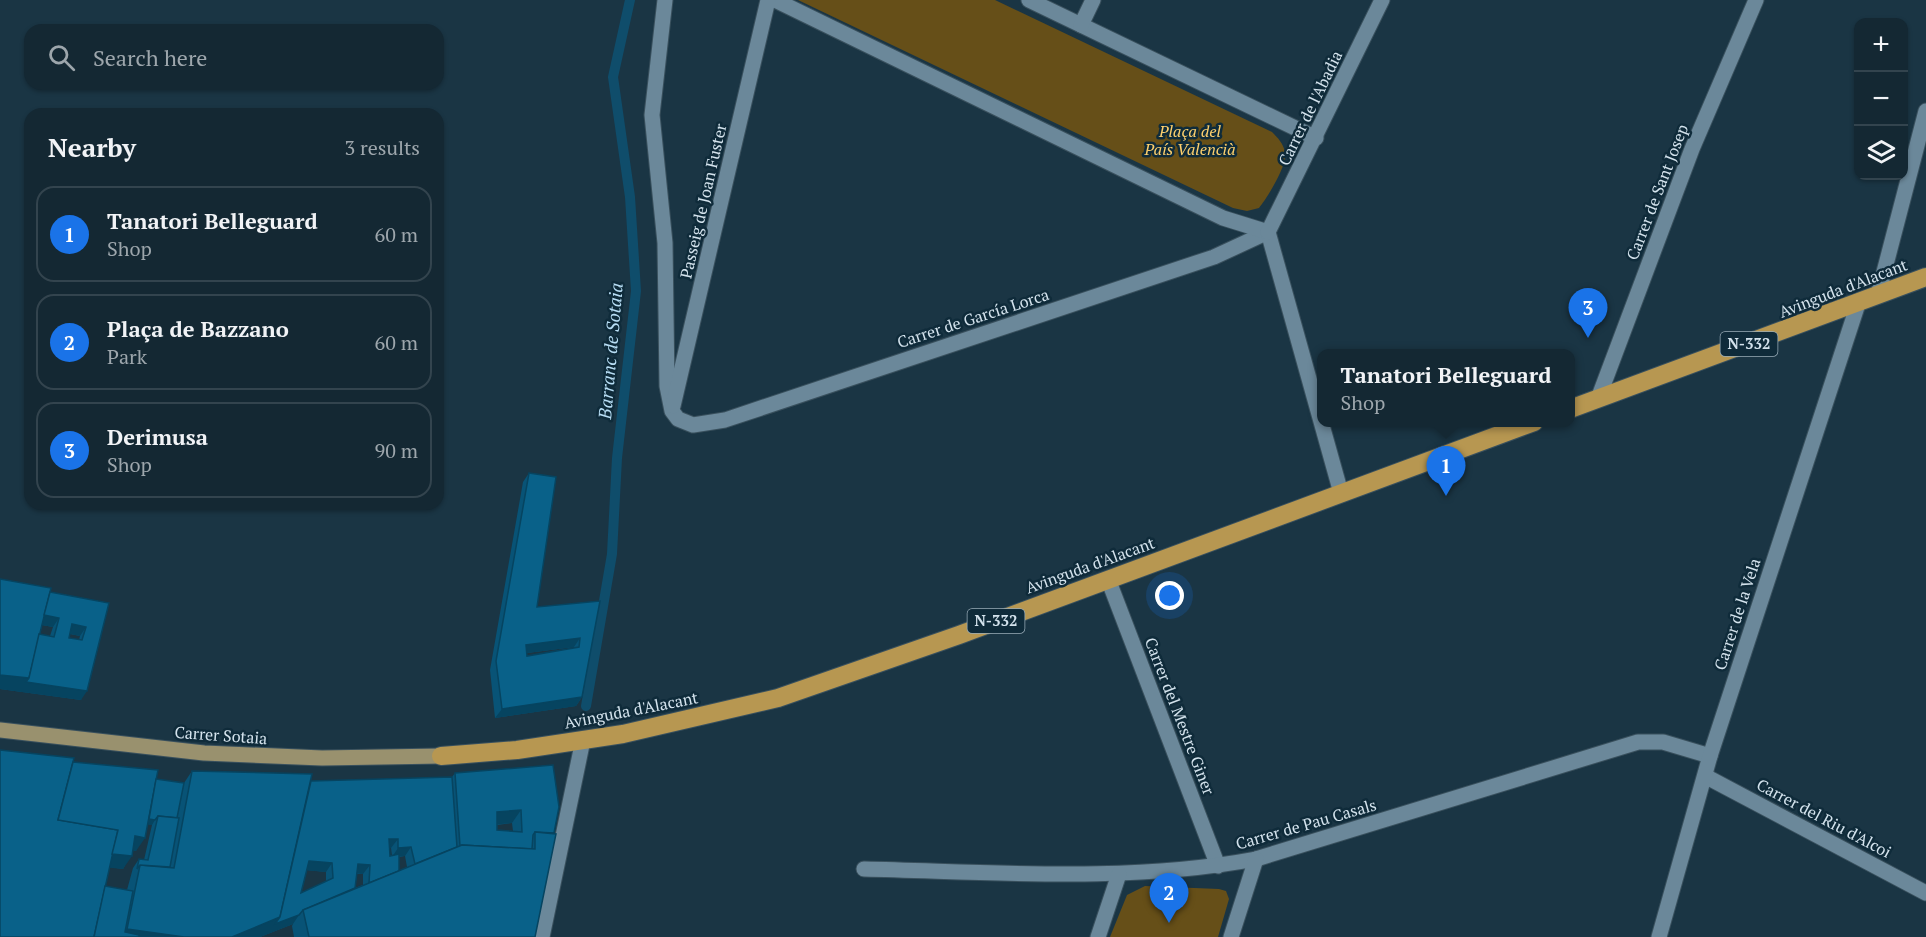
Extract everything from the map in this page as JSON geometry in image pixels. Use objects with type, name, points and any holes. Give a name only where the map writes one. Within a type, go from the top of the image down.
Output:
[{"type":"highway","name":"Avinguda d'Alacant","points":[[1575,407],[1926,277]]},
{"type":"highway","name":"Avinguda d'Alacant","points":[[441,756],[583,740],[708,716],[778,698],[948,639],[1523,427]]},
{"type":"main road","name":"Carrer Sotaia","points":[[0,730],[204,753],[322,758],[441,756]]},
{"type":"street","points":[[665,0],[652,115],[665,243],[665,363],[672,411]]},
{"type":"street","name":"Passeig de Joan Fuster","points":[[672,411],[768,0]]},
{"type":"street","points":[[775,0],[1223,218],[1268,232],[1317,407]]},
{"type":"street","points":[[1029,0],[1316,138]]},
{"type":"street","points":[[1081,25],[1093,0]]},
{"type":"street","name":"Carrer de l'Abadia","points":[[1268,232],[1382,0]]},
{"type":"street","name":"Carrer de Sant Josep","points":[[1598,399],[1692,149],[1756,0]]},
{"type":"street","points":[[1878,295],[1926,111]]},
{"type":"street","name":"Carrer de García Lorca","points":[[672,411],[685,423],[702,425],[725,420],[1214,257],[1268,232]]},
{"type":"street","name":"Carrer de la Vela","points":[[1659,937],[1710,756],[1858,304]]},
{"type":"street","points":[[1323,427],[1341,493]]},
{"type":"street","name":"Carrer del Mestre Giner","points":[[1108,579],[1218,866]]},
{"type":"street","points":[[542,937],[583,740]]},
{"type":"street","name":"Carrer de Pau Casals","points":[[864,869],[1119,874],[1218,866],[1256,859],[1638,742],[1663,742],[1710,756]]},
{"type":"street","name":"Carrer del Riu d'Alcoi","points":[[1705,776],[1926,893]]},
{"type":"street","points":[[1231,937],[1256,859]]},
{"type":"street","points":[[1098,937],[1119,874]]},
{"type":"green space","name":"Plaça del País Valencià","points":[[798,0],[995,0],[1272,132],[1280,141],[1285,152],[1283,165],[1272,189],[1259,208],[1247,211],[1233,208]]},
{"type":"green space","points":[[1145,886],[1226,891],[1229,899],[1218,937],[1110,937],[1127,895]]},
{"type":"building","points":[[529,473],[556,477],[537,607],[600,601],[582,697],[502,709],[496,661]],"holes":[[[580,638],[579,647],[527,656],[526,645]]]},
{"type":"building","points":[[0,579],[51,588],[29,678],[0,675]]},
{"type":"building","points":[[50,592],[109,603],[87,691],[26,682],[29,678],[39,634],[54,637],[59,618],[44,615]],"holes":[[[72,624],[86,627],[82,640],[69,638]]]},
{"type":"building","points":[[0,750],[74,758],[58,820],[118,830],[94,937],[0,937]]},
{"type":"building","points":[[73,762],[158,770],[145,838],[135,836],[132,856],[112,854],[118,830],[58,820]]},
{"type":"building","points":[[553,765],[559,807],[554,833],[535,832],[532,849],[460,846],[455,773]],"holes":[[[521,810],[522,832],[497,830],[497,812]]]},
{"type":"building","points":[[192,771],[312,774],[280,917],[232,937],[184,937],[127,929],[140,865],[174,868]]},
{"type":"building","points":[[452,777],[457,847],[415,864],[411,847],[398,848],[398,839],[389,839],[390,856],[399,854],[399,871],[369,883],[370,865],[358,864],[355,888],[275,924],[280,917],[311,781]],"holes":[[[309,861],[332,863],[333,878],[301,893]]]},
{"type":"building","points":[[156,779],[184,783],[177,818],[158,816],[155,820],[149,819]]},
{"type":"building","points":[[158,816],[179,818],[170,867],[140,865],[137,869],[139,859],[148,860]]},
{"type":"building","points":[[535,832],[556,834],[535,937],[309,937],[303,910],[462,845],[535,849]]},
{"type":"building","points":[[105,886],[133,891],[125,932],[139,935],[139,937],[94,937]]},
{"type":"waterway","name":"Barranc de Sotaia","points":[[586,706],[612,554],[617,458],[636,291],[630,197],[613,77],[630,0]]},
{"type":"place","name":"Derimusa","points":[[1588,338]]},
{"type":"place","name":"Tanatori Belleguard","points":[[1446,496]]},
{"type":"place","name":"Plaça de Bazzano","points":[[1169,923]]}]
